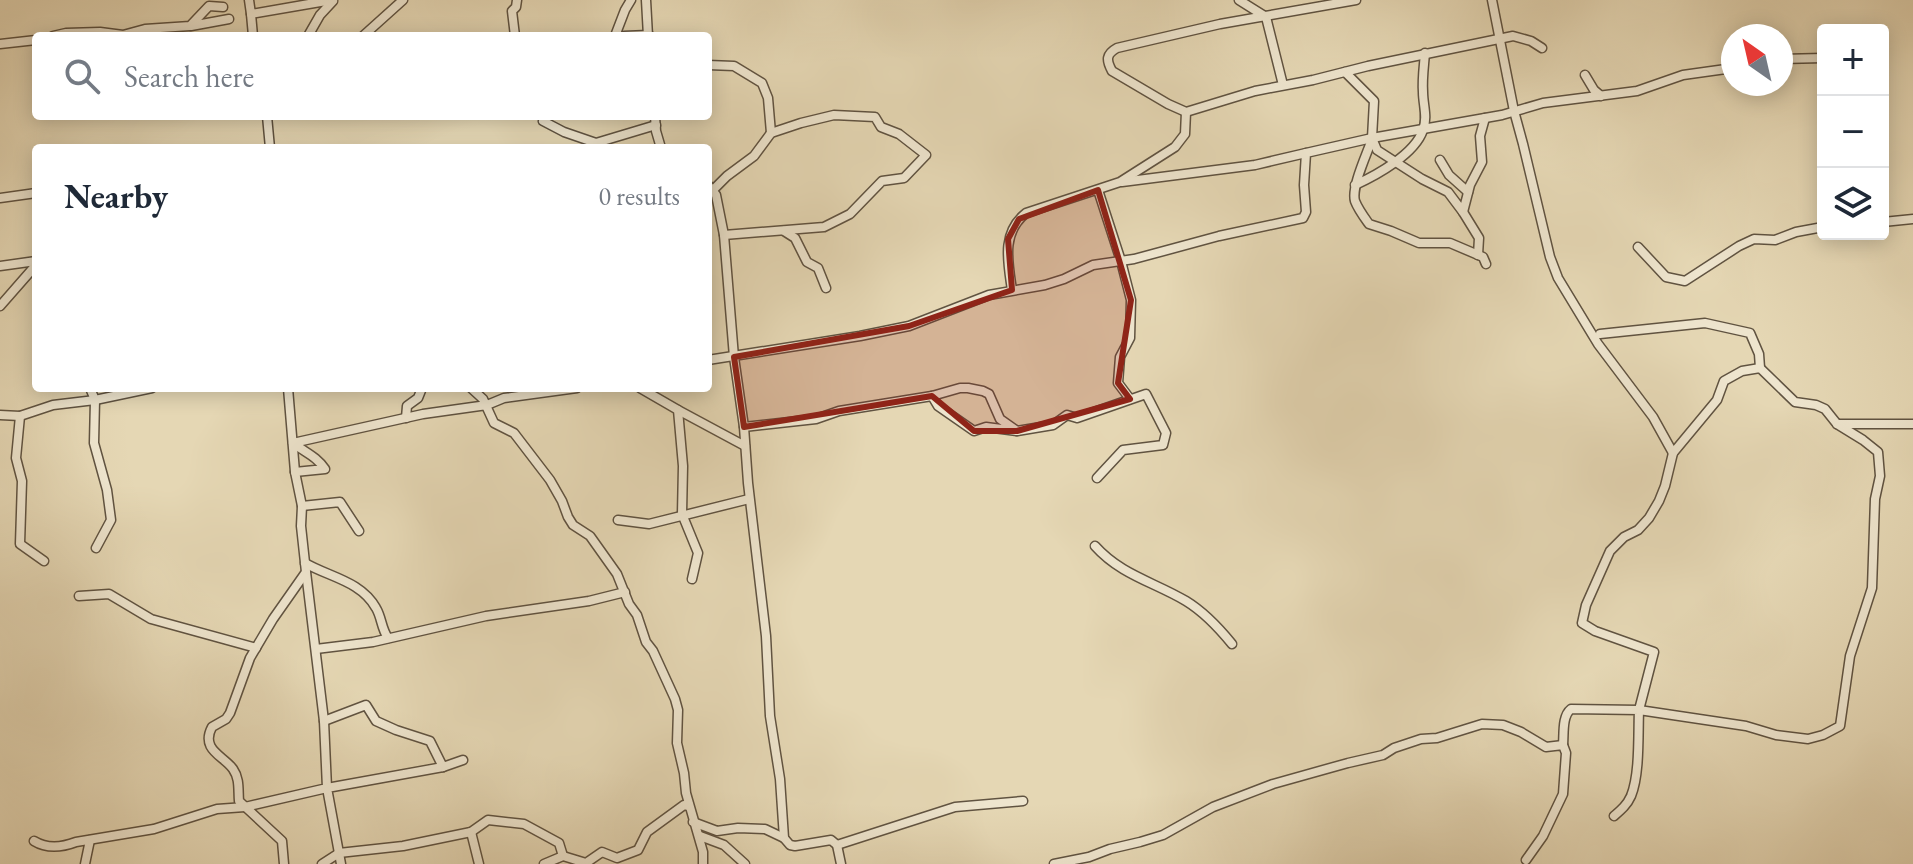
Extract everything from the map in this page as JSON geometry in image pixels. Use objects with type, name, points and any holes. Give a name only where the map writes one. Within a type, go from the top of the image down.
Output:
[{"type":"street","points":[[249,0],[253,32]]},
{"type":"street","points":[[251,14],[333,0]]},
{"type":"street","points":[[310,32],[333,0]]},
{"type":"street","points":[[367,32],[403,0]]},
{"type":"street","points":[[515,32],[512,11],[517,0]]},
{"type":"street","points":[[617,32],[631,0]]},
{"type":"street","points":[[646,0],[649,32]]},
{"type":"street","points":[[1239,0],[1266,17],[1283,85]]},
{"type":"street","points":[[1356,0],[1220,24],[1117,48],[1109,52],[1108,63],[1112,71],[1186,112],[1255,91],[1499,38],[1513,36],[1542,48]]},
{"type":"street","points":[[1492,0],[1514,111],[1558,278],[1598,344],[1653,417],[1673,453]]},
{"type":"street","points":[[190,26],[209,6],[223,7]]},
{"type":"street","points":[[134,32],[229,19]]},
{"type":"street","points":[[0,44],[32,40]]},
{"type":"street","points":[[1354,185],[1387,169],[1412,147],[1424,130],[1426,117],[1422,91],[1425,53]]},
{"type":"street","points":[[1793,59],[1817,58]]},
{"type":"street","points":[[712,65],[734,66],[762,83],[768,98],[771,133]]},
{"type":"street","points":[[1120,182],[1255,165],[1372,138],[1485,118],[1543,103],[1637,91],[1683,75],[1721,70]]},
{"type":"street","points":[[1345,72],[1374,101],[1372,138],[1354,185],[1355,200],[1369,224],[1419,243],[1450,243],[1483,257],[1486,264]]},
{"type":"street","points":[[1585,75],[1601,96]]},
{"type":"street","points":[[1012,290],[1008,239],[1019,219],[1026,213],[1120,182],[1175,147],[1185,134],[1186,112]]},
{"type":"street","points":[[712,187],[754,156],[771,133],[834,115],[875,117],[881,127],[899,134],[926,155],[904,178],[882,181],[850,214],[824,227],[724,235]]},
{"type":"street","points":[[1463,212],[1468,192],[1482,162],[1480,136],[1485,118]]},
{"type":"street","points":[[267,120],[270,144]]},
{"type":"street","points":[[601,144],[655,120],[660,144]]},
{"type":"street","points":[[543,121],[591,144]]},
{"type":"street","points":[[1372,138],[1377,150],[1448,192],[1479,238],[1478,255]]},
{"type":"street","points":[[712,360],[909,326],[989,295],[1045,285],[1093,265],[1303,218],[1306,212],[1306,153]]},
{"type":"street","points":[[1440,160],[1449,175],[1468,192]]},
{"type":"street","points":[[712,190],[716,195],[724,235],[784,838]]},
{"type":"street","points":[[1098,190],[1131,300],[1130,338],[1120,357],[1118,383],[1130,399]]},
{"type":"street","points":[[0,198],[32,194]]},
{"type":"street","points":[[1889,221],[1912,218]]},
{"type":"street","points":[[712,220],[721,219]]},
{"type":"street","points":[[1638,247],[1666,277],[1685,281],[1754,239],[1775,240],[1817,228]]},
{"type":"street","points":[[783,230],[795,238],[807,262],[818,268],[826,288]]},
{"type":"street","points":[[0,266],[32,263]]},
{"type":"street","points":[[0,306],[32,268]]},
{"type":"street","points":[[1526,860],[1543,836],[1563,794],[1567,712],[1571,709],[1639,710],[1746,726],[1776,735],[1808,739],[1823,735],[1840,726],[1850,656],[1872,588],[1875,499],[1880,476],[1878,452],[1837,424],[1825,409],[1795,402],[1760,368],[1759,354],[1750,333],[1705,323],[1600,334]]},
{"type":"street","points":[[1614,816],[1626,806],[1635,781],[1639,710],[1654,652],[1595,631],[1582,623],[1586,605],[1610,551],[1649,518],[1665,486],[1673,453],[1717,400],[1724,381],[1742,371],[1760,368]]},
{"type":"street","points":[[744,427],[803,421],[960,388],[989,394],[1000,419],[1017,431]]},
{"type":"street","points":[[92,392],[95,400],[94,443],[107,490],[111,520],[96,548]]},
{"type":"street","points":[[0,415],[20,416],[53,405],[133,392]]},
{"type":"street","points":[[288,392],[324,721],[327,788],[341,864]]},
{"type":"street","points":[[406,418],[407,406],[418,398],[420,392]]},
{"type":"street","points":[[475,392],[487,405],[494,423],[514,433],[537,462],[573,525],[590,536],[617,574],[637,615],[646,642],[653,651],[678,710],[677,743],[689,806],[700,836],[703,864]]},
{"type":"street","points":[[523,395],[529,392]]},
{"type":"street","points":[[293,443],[406,418],[487,405],[504,398],[546,392]]},
{"type":"street","points":[[647,392],[745,446]]},
{"type":"street","points":[[932,396],[938,406],[974,431],[986,427],[1017,431],[1053,425],[1067,415],[1077,418],[1146,394],[1166,433],[1163,445],[1123,450],[1097,478]]},
{"type":"street","points":[[678,410],[683,466],[682,514],[698,553],[692,579]]},
{"type":"street","points":[[20,416],[16,458],[22,481],[20,544],[44,561]]},
{"type":"street","points":[[1837,424],[1913,424]]},
{"type":"street","points":[[293,443],[318,458],[325,469],[295,472]]},
{"type":"street","points":[[618,520],[649,524],[749,499]]},
{"type":"street","points":[[302,506],[340,502],[359,531]]},
{"type":"street","points":[[1095,546],[1107,559],[1187,602],[1218,627],[1232,644]]},
{"type":"street","points":[[306,567],[343,579],[365,593],[377,610],[388,638]]},
{"type":"street","points":[[284,864],[282,841],[239,801],[236,774],[232,767],[219,759],[209,737],[212,727],[230,713],[250,658],[306,567]]},
{"type":"street","points":[[316,649],[625,592]]},
{"type":"street","points":[[79,596],[109,594],[151,619],[256,648]]},
{"type":"street","points":[[324,721],[366,705],[376,721],[430,741],[443,767]]},
{"type":"street","points":[[1054,864],[1163,835],[1213,807],[1273,784],[1383,755],[1421,739],[1437,738],[1482,724],[1503,725],[1546,747],[1563,745]]},
{"type":"street","points":[[34,841],[41,845],[65,847],[154,829],[217,809],[245,807],[443,767],[463,760]]},
{"type":"street","points":[[837,845],[955,807],[1023,801]]},
{"type":"street","points":[[544,864],[563,856],[586,863],[602,852],[620,861],[638,850],[647,832],[684,805],[689,806]]},
{"type":"street","points":[[322,864],[339,853],[403,846],[471,832],[488,820],[524,824],[559,843],[563,856]]},
{"type":"street","points":[[693,822],[717,831],[765,829],[784,838],[790,845],[831,840],[837,845],[841,864]]},
{"type":"street","points":[[471,832],[479,864]]},
{"type":"street","points":[[700,836],[724,845],[745,864]]},
{"type":"street","points":[[85,864],[90,840]]},
{"type":"highlighted area","points":[[1098,190],[1131,300],[1118,383],[1130,399],[1017,431],[974,431],[932,396],[744,427],[734,357],[909,326],[1012,290],[1008,239],[1019,219]]}]
